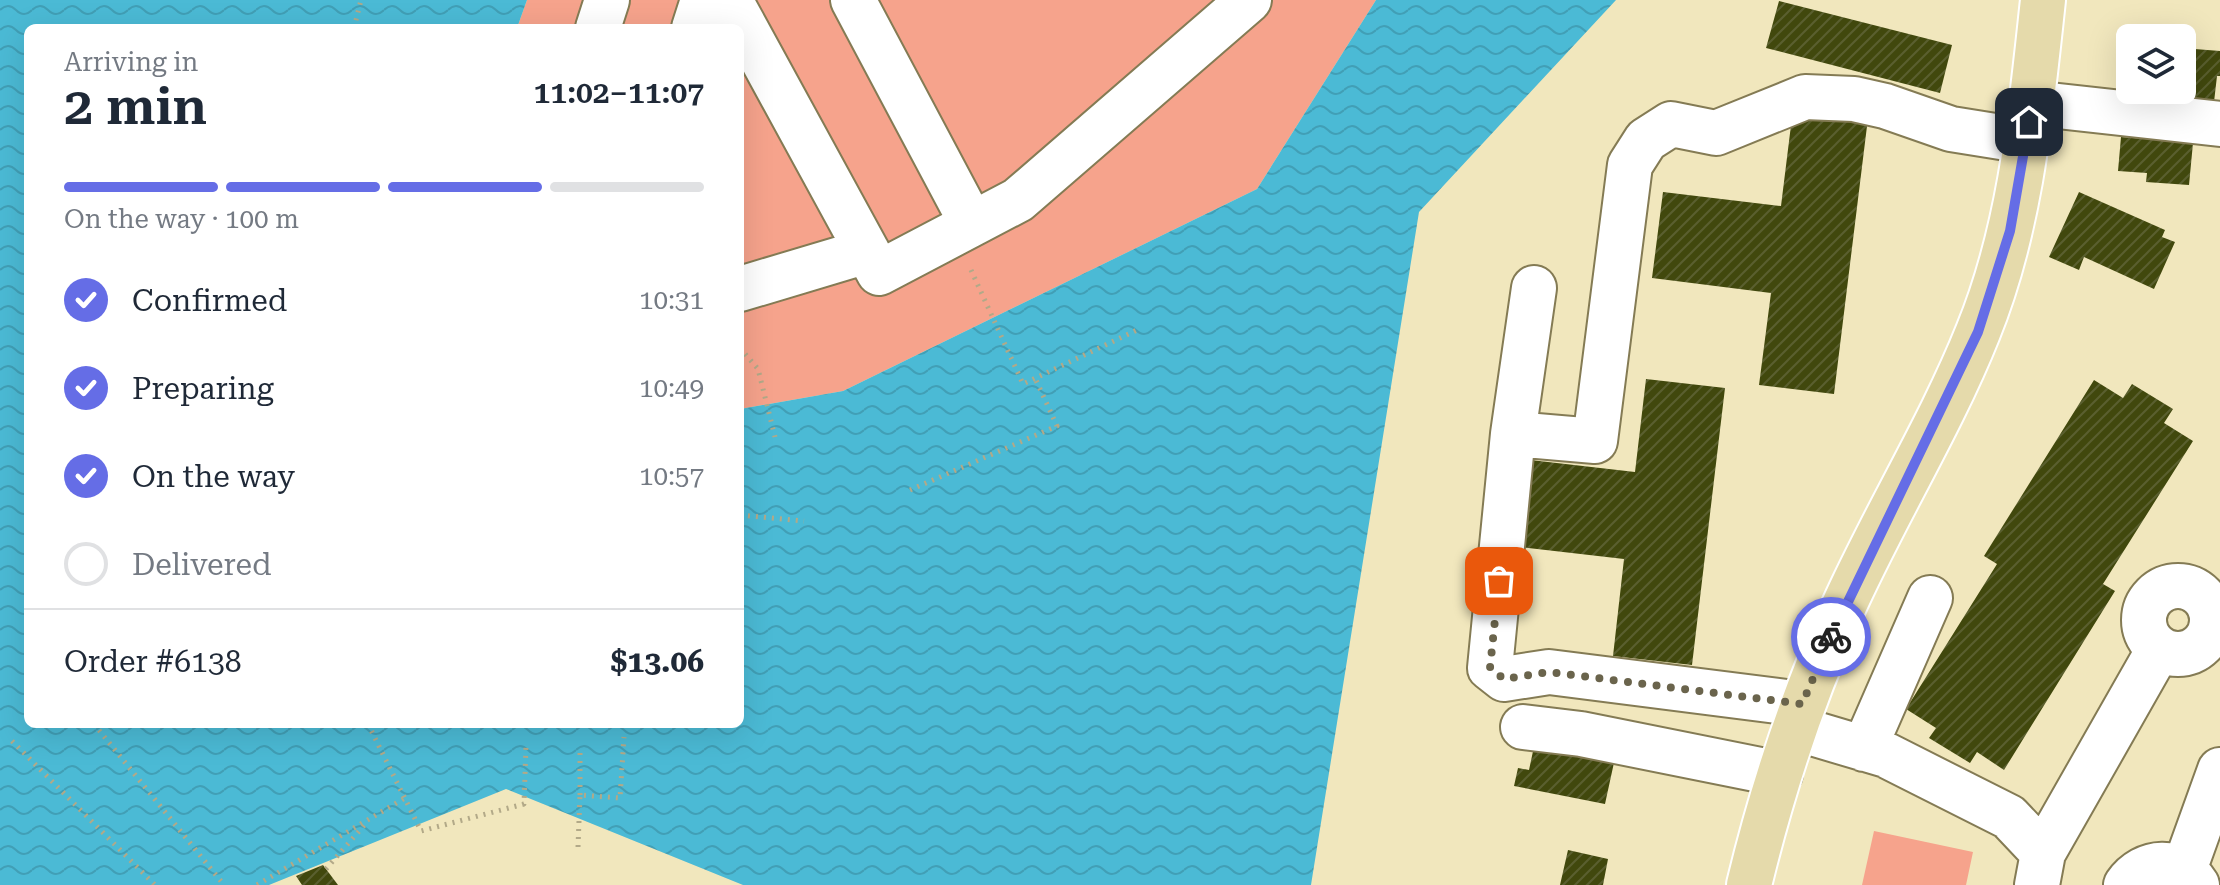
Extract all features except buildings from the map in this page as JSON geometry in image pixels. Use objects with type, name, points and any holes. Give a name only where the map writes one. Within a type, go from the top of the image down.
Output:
[{"type":"main road","points":[[1749,885],[1799,716],[1842,610],[1978,332],[2010,231],[2029,122],[2043,0]]},
{"type":"lane","points":[[599,24],[607,0]]},
{"type":"lane","points":[[695,24],[703,0]]},
{"type":"lane","points":[[730,0],[743,24]]},
{"type":"lane","points":[[853,0],[972,224]]},
{"type":"lane","points":[[744,26],[879,273],[1018,200],[1249,0]]},
{"type":"lane","points":[[1513,434],[1595,441],[1630,165],[1646,140],[1671,124],[1716,133],[1805,97],[1854,99],[1885,106],[1951,129],[2029,122],[2220,124]]},
{"type":"lane","points":[[744,288],[867,251]]},
{"type":"lane","points":[[1534,288],[1513,434],[1490,668],[1504,679],[1549,672],[1799,716],[1864,749],[1886,755],[2009,817],[2040,869]]},
{"type":"lane","points":[[1864,749],[1930,598]]},
{"type":"lane","points":[[2040,869],[2159,649]]},
{"type":"lane","points":[[1523,727],[1581,734],[1780,774]]},
{"type":"lane","points":[[2126,885],[2147,867],[2159,864],[2191,878],[2220,770]]},
{"type":"path","points":[[355,24],[361,0]]},
{"type":"path","points":[[985,298],[1023,384],[1137,330]]},
{"type":"path","points":[[744,353],[758,369],[775,437]]},
{"type":"path","points":[[910,490],[1057,426],[1035,378]]},
{"type":"path","points":[[744,515],[804,521]]},
{"type":"path","points":[[97,728],[224,885]]},
{"type":"path","points":[[370,728],[421,831],[524,804],[526,746]]},
{"type":"path","points":[[580,795],[620,798],[624,737]]},
{"type":"path","points":[[12,741],[155,885]]},
{"type":"path","points":[[578,847],[580,747]]},
{"type":"path","points":[[257,885],[405,798]]},
{"type":"path","points":[[326,869],[371,818]]},
{"type":"shaded area","points":[[527,0],[1376,0],[1257,189],[843,391],[744,408],[744,24],[518,24]]},
{"type":"shaded area","points":[[1874,831],[1973,852],[1966,885],[1862,885]]},
{"type":"water","points":[[0,0],[527,0],[518,24],[24,24],[24,728],[744,728],[744,408],[843,391],[1257,189],[1376,0],[1616,0],[1419,212],[1311,885],[743,885],[506,789],[269,885],[0,885]]},
{"type":"way so far","points":[[1499,581],[1490,668],[1504,679],[1549,672],[1802,704],[1831,637]]},
{"type":"route","points":[[1831,637],[1978,332],[2010,231],[2029,122]]}]
